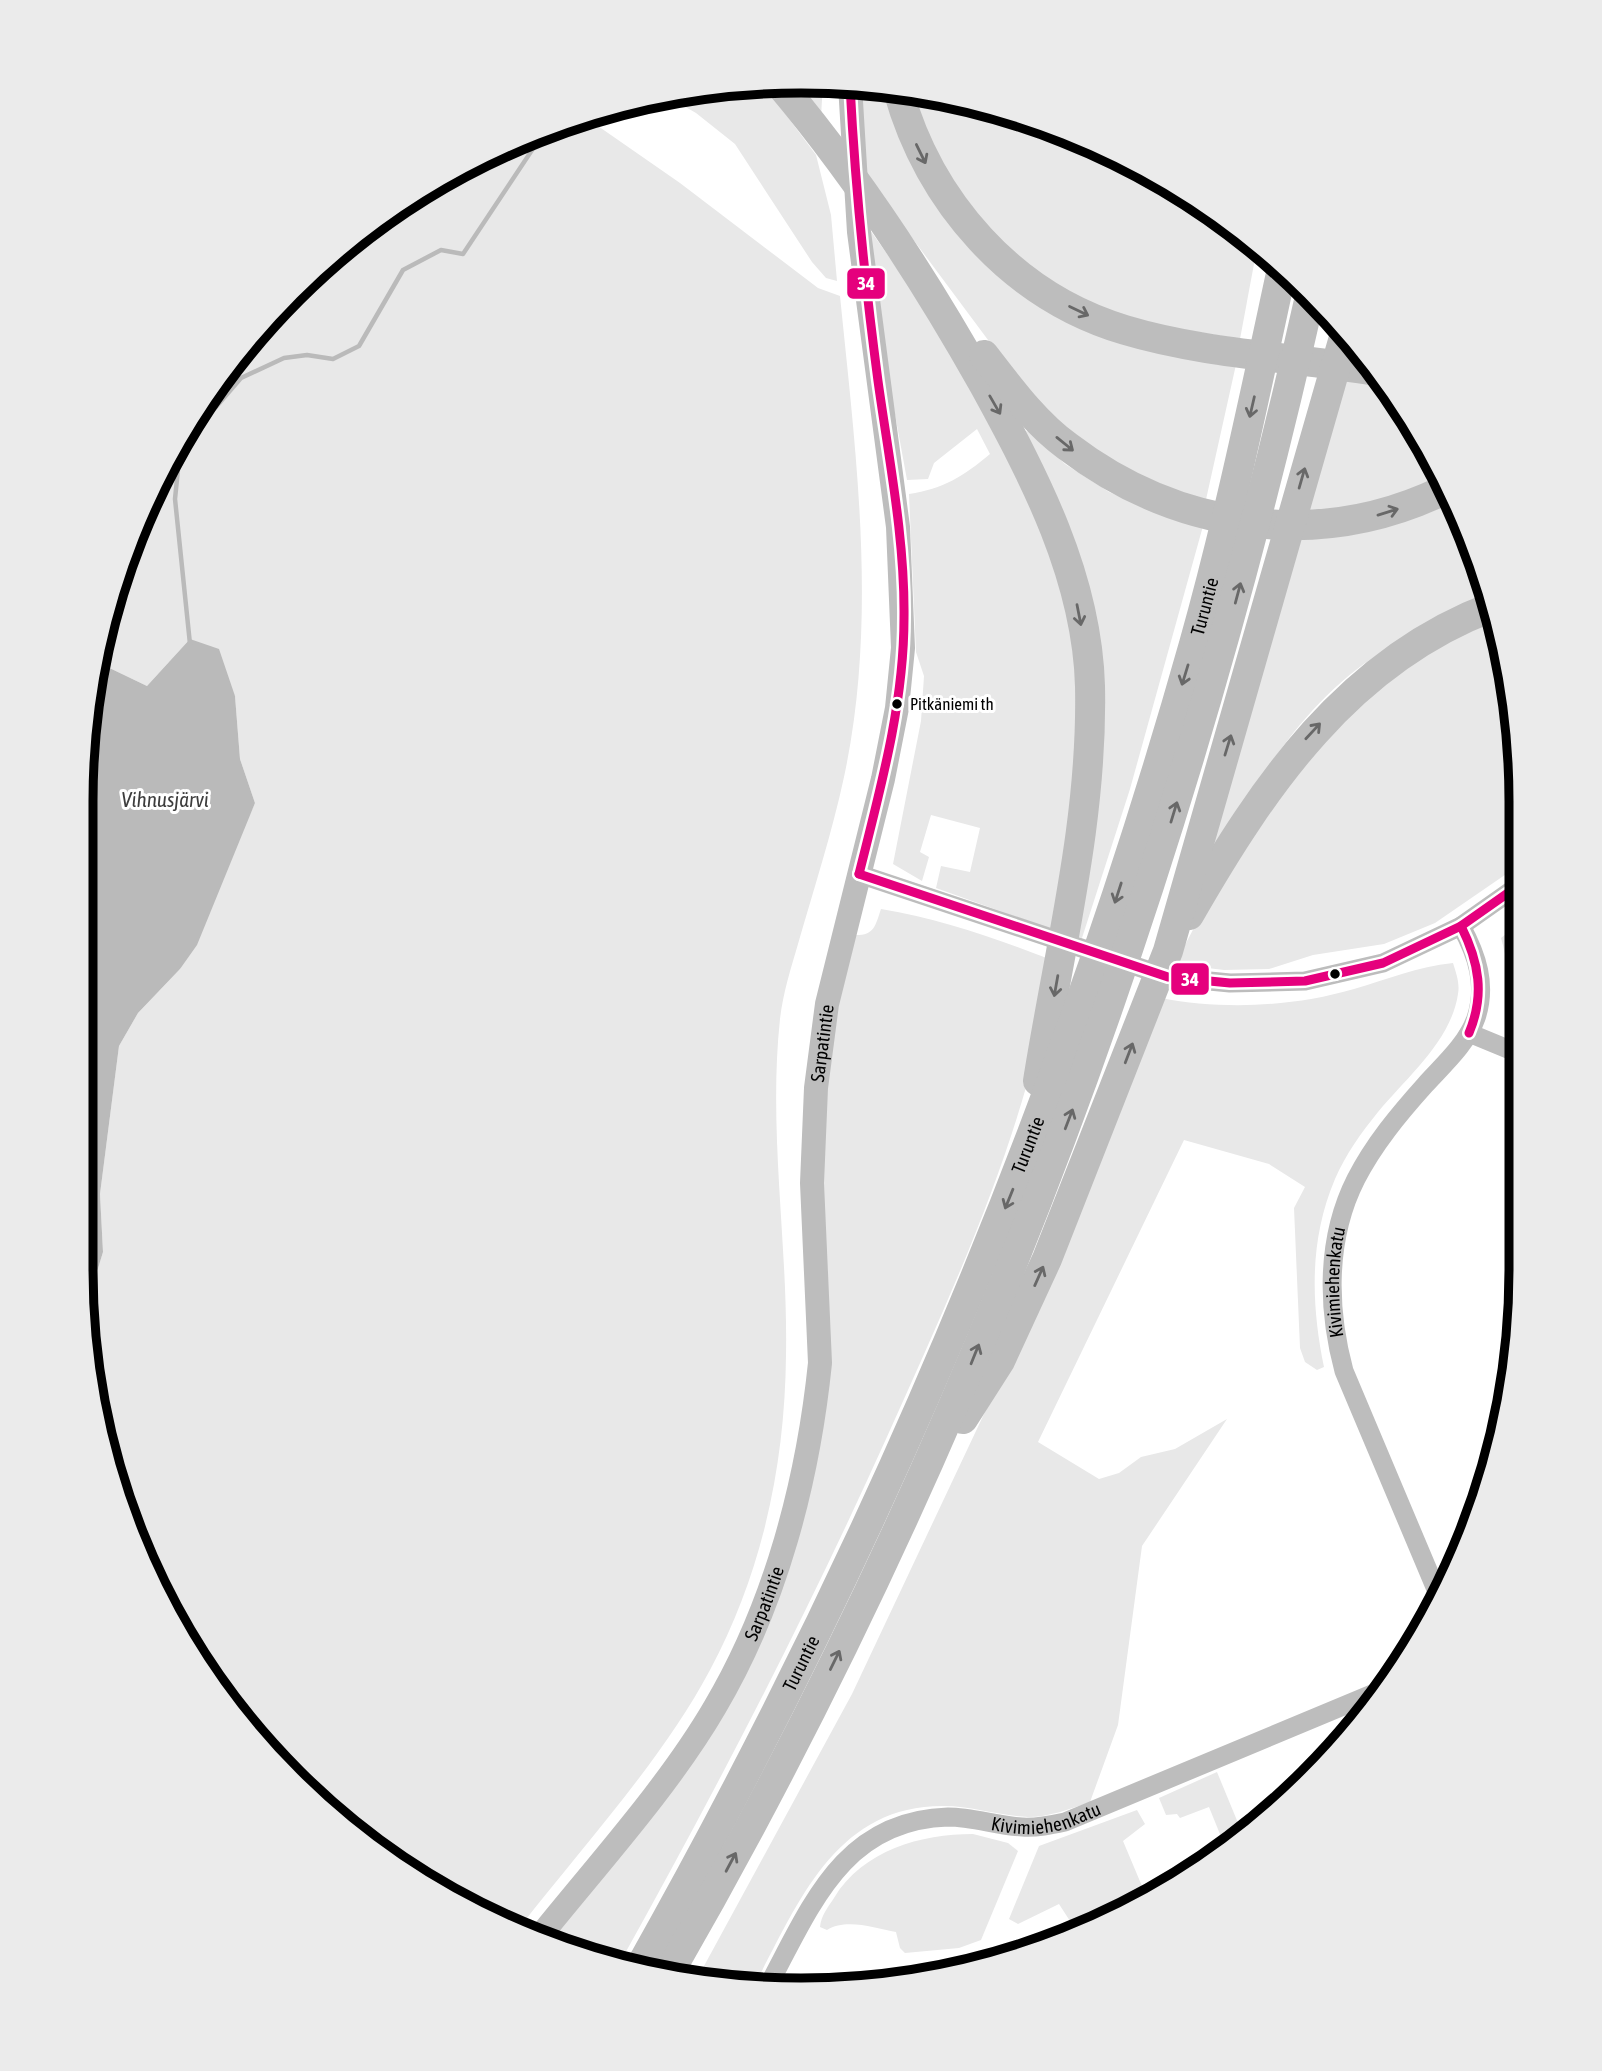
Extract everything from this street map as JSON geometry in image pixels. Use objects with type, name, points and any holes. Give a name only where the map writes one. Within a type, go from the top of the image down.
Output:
[{"type":"highway","points":[[788,93],[844,164],[911,261],[966,353],[1033,477],[1064,553],[1085,643],[1090,683],[1088,790],[1026,1157]]},
{"type":"highway","points":[[901,100],[919,152],[947,199],[975,235],[1021,277],[1065,304],[1125,330],[1362,369]]},
{"type":"highway","points":[[911,261],[938,292],[1007,385],[1066,446],[1132,489],[1187,510],[1274,527],[1330,524],[1386,513],[1438,492]]},
{"type":"highway","name":"Turuntie","points":[[644,1960],[762,1741],[839,1583],[940,1366],[1026,1157],[1091,975],[1195,641],[1280,280]]},
{"type":"highway","name":"Turuntie","points":[[673,1966],[787,1755],[921,1485],[1093,1056],[1152,884],[1224,646],[1277,445],[1308,306]]},
{"type":"highway","points":[[921,1485],[1000,1361],[1015,1331],[1077,1186],[1168,951],[1342,345]]},
{"type":"highway","points":[[1168,951],[1239,831],[1306,739],[1380,669],[1429,636],[1483,611]]},
{"type":"main road","name":"Sarpatintie","points":[[545,1930],[662,1783],[715,1707],[764,1605],[785,1539],[807,1447],[820,1363],[812,1183],[816,1088],[827,1004],[897,708],[903,648],[898,527],[859,232],[851,94]]},
{"type":"street","points":[[859,874],[1168,977],[1265,984],[1335,975],[1383,963],[1461,926],[1509,892]]},
{"type":"street","points":[[1461,926],[1476,957],[1480,979],[1477,1015],[1469,1033],[1509,1050]]},
{"type":"street","name":"Kivimiehenkatu","points":[[1435,1586],[1344,1371],[1336,1342],[1332,1284],[1338,1233],[1345,1207],[1368,1158],[1384,1132],[1469,1033]]},
{"type":"street","name":"Kivimiehenkatu","points":[[773,1977],[820,1889],[840,1864],[863,1844],[894,1828],[950,1817],[1020,1827],[1065,1822],[1366,1696]]},
{"type":"shaded area","points":[[802,93],[822,93],[821,117]]},
{"type":"shaded area","points":[[770,94],[816,155],[831,215],[837,281],[826,278],[812,262],[735,144],[679,103]]},
{"type":"shaded area","points":[[860,95],[896,100],[999,269],[1237,360],[1205,504],[1157,487],[1068,434],[1029,395],[863,172]]},
{"type":"shaded area","points":[[914,102],[984,117],[1029,130],[1072,147],[1155,188],[1232,239],[1255,258],[1240,339],[1132,321],[1059,292],[961,205]]},
{"type":"shaded area","points":[[595,124],[680,183],[818,288],[840,296],[861,537],[860,658],[844,777],[780,1019],[776,1103],[786,1355],[785,1396],[775,1477],[757,1557],[744,1595],[710,1670],[646,1769],[524,1921],[447,1883],[408,1859],[370,1832],[300,1771],[239,1701],[212,1663],[166,1583],[130,1498],[106,1408],[94,1316],[93,1284],[103,1252],[100,1194],[119,1046],[138,1013],[180,969],[255,803],[240,759],[235,696],[190,639],[147,686],[106,666],[106,663],[130,573],[166,488],[188,447],[239,370],[300,300],[370,239],[447,188],[530,147]]},
{"type":"shaded area","points":[[870,230],[943,338],[978,396],[1037,519],[1059,582],[1073,645],[1079,737],[1075,792],[1056,931],[936,888],[941,866],[970,872],[980,828],[931,815],[920,852],[929,857],[922,881],[893,864],[921,721],[924,676],[916,652],[909,494],[932,489],[952,480],[990,454],[977,429],[934,463],[928,479],[907,480],[880,332]]},
{"type":"shaded area","points":[[1338,373],[1369,378],[1390,408],[1432,480],[1371,502],[1300,513]]},
{"type":"shaded area","points":[[1021,430],[1030,432],[1065,464],[1109,492],[1158,513],[1203,526],[1130,789],[1082,938],[1070,934],[1095,682]]},
{"type":"shaded area","points":[[1440,498],[1472,573],[1480,602],[1420,630],[1380,653],[1348,676],[1320,703],[1270,764],[1189,899],[1294,535]]},
{"type":"shaded area","points":[[1486,621],[1496,663],[1508,755],[1509,872],[1435,923],[1384,944],[1313,955],[1269,969],[1224,970],[1175,964],[1218,882],[1309,747],[1424,649]]},
{"type":"shaded area","points":[[881,909],[925,918],[968,930],[1052,960],[1031,1069],[981,1220],[855,1506],[724,1771],[624,1955],[618,1954],[552,1933],[691,1753],[809,1469],[821,1165],[834,1013],[853,935],[870,932]]},
{"type":"shaded area","points":[[1509,932],[1509,988],[1507,963],[1501,938]]},
{"type":"shaded area","points":[[1453,963],[1457,978],[1454,1011],[1447,1027],[1426,1058],[1378,1112],[1349,1152],[1335,1179],[1320,1225],[1315,1296],[1324,1367],[1317,1370],[1305,1362],[1300,1348],[1294,1208],[1305,1187],[1269,1164],[1184,1140],[1038,1442],[1099,1479],[1119,1473],[1141,1457],[1175,1449],[1227,1419],[1142,1546],[1118,1725],[1090,1802],[1036,1817],[944,1806],[906,1810],[875,1822],[848,1841],[825,1865],[787,1922],[759,1977],[701,1971],[852,1694],[1027,1323],[1161,998],[1233,1005],[1282,1003],[1330,995]]},
{"type":"shaded area","points":[[1509,1012],[1509,1039],[1506,1038]]},
{"type":"shaded area","points":[[1217,1772],[1239,1826],[1222,1839],[1209,1807],[1180,1818],[1177,1814],[1166,1815],[1159,1798]]},
{"type":"shaded area","points":[[1137,1810],[1145,1824],[1123,1841],[1143,1889],[1072,1924],[1059,1904],[1018,1924],[1009,1919],[1039,1846]]},
{"type":"shaded area","points":[[973,1834],[1008,1843],[1018,1851],[981,1940],[959,1948],[905,1953],[900,1948],[896,1932],[852,1924],[827,1930],[820,1927],[825,1912],[846,1881],[877,1857],[895,1848],[933,1837]]},
{"type":"water","name":"Vihnusjärvi","points":[[190,639],[219,649],[235,696],[240,759],[255,803],[197,945],[180,969],[138,1013],[119,1046],[100,1194],[103,1252],[93,1284],[94,755],[106,666],[147,686]]},
{"type":"waterway","points":[[204,420],[241,378],[284,358],[307,355],[333,359],[359,346],[403,270],[441,250],[463,254],[535,145]]},
{"type":"waterway","points":[[190,644],[175,499],[178,469],[201,427]]},
{"type":"transit line","name":"34","points":[[851,94],[865,270],[899,529],[904,588],[903,651],[895,715],[859,874]]},
{"type":"transit line","name":"34","points":[[859,874],[1168,977],[1230,983],[1305,981],[1383,963],[1461,926],[1509,892]]},
{"type":"transit line","name":"34","points":[[1461,926],[1472,953],[1478,979],[1477,1005],[1469,1033]]},
{"type":"place","name":"Pitkäniemi th","points":[[897,704]]}]
